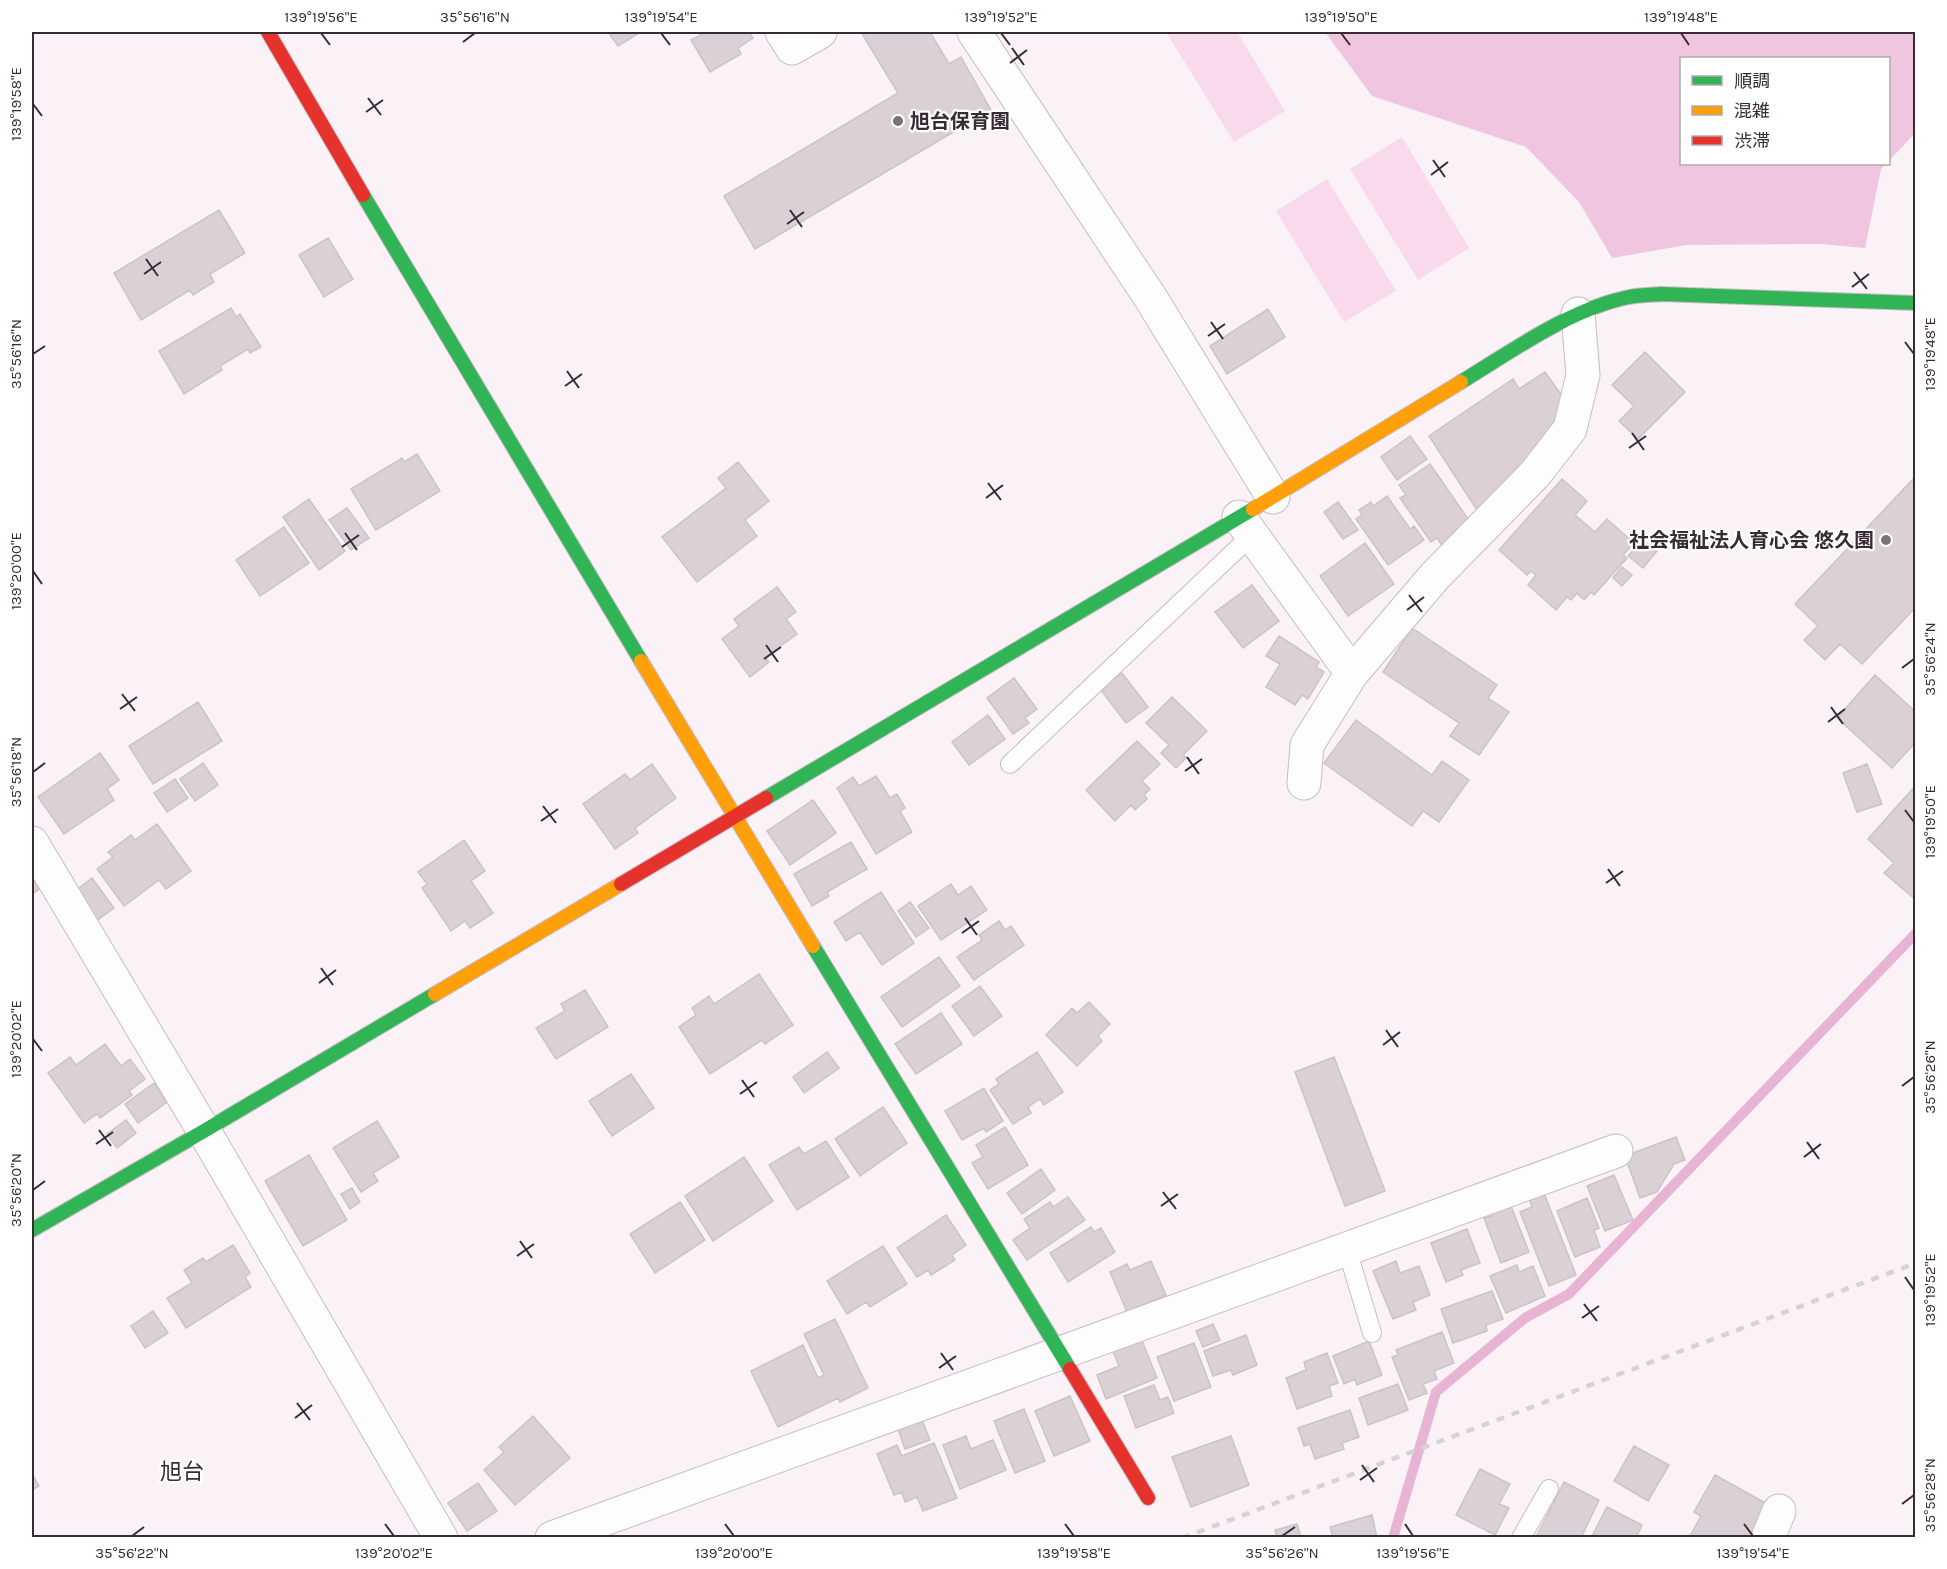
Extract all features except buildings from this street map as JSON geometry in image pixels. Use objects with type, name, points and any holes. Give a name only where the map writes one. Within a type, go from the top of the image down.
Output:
[{"type":"street","points":[[268,32],[734,816],[1148,1498]]},
{"type":"street","points":[[782,32],[792,48],[820,32]]},
{"type":"street","points":[[974,32],[1150,297],[1273,497]]},
{"type":"street","points":[[32,1230],[204,1131],[734,816],[1246,526],[1273,497],[1513,350],[1578,314],[1629,297],[1661,294],[1916,303]]},
{"type":"street","points":[[1304,783],[1307,745],[1352,674],[1435,576],[1535,474],[1570,429],[1583,375],[1578,314]]},
{"type":"street","points":[[1246,526],[1352,674]]},
{"type":"street","points":[[32,843],[204,1131],[441,1538]]},
{"type":"street","points":[[552,1538],[1616,1151]]},
{"type":"lane","points":[[1010,764],[1246,526]]},
{"type":"lane","points":[[1347,1249],[1372,1333]]},
{"type":"lane","points":[[1521,1538],[1549,1489]]},
{"type":"shaded area","points":[[1166,32],[1237,32],[1285,111],[1234,142]]},
{"type":"shaded area","points":[[1325,32],[1915,32],[1915,133],[1890,160],[1890,57],[1680,57],[1680,165],[1885,165],[1881,169],[1865,248],[1821,244],[1686,245],[1612,258],[1579,202],[1526,147],[1372,96]]},
{"type":"shaded area","points":[[1402,137],[1469,248],[1418,280],[1350,169]]},
{"type":"shaded area","points":[[1327,179],[1396,291],[1344,322],[1276,211]]},
{"type":"waterway","points":[[1393,1538],[1436,1392],[1525,1318],[1569,1294],[1916,933]]},
{"type":"railway","points":[[1182,1538],[1916,1263]]},
{"type":"traffic: fast","points":[[363,195],[641,661]]},
{"type":"traffic: fast","points":[[1461,382],[1563,321],[1585,311],[1629,297],[1661,294],[1916,303]]},
{"type":"traffic: fast","points":[[766,798],[1253,509]]},
{"type":"traffic: fast","points":[[813,946],[1070,1369]]},
{"type":"traffic: fast","points":[[32,1230],[435,994]]},
{"type":"traffic: slow","points":[[1253,509],[1461,382]]},
{"type":"traffic: slow","points":[[641,661],[813,946]]},
{"type":"traffic: slow","points":[[435,994],[621,884]]},
{"type":"traffic: jam","points":[[268,32],[363,195]]},
{"type":"traffic: jam","points":[[621,884],[766,798]]},
{"type":"traffic: jam","points":[[1070,1369],[1148,1498]]},
{"type":"place","name":"旭台保育園","points":[[898,121]]},
{"type":"place","name":"社会福祉法人育心会 悠久園","points":[[1886,540]]},
{"type":"district","name":"旭台","points":[[182,1471]]}]
